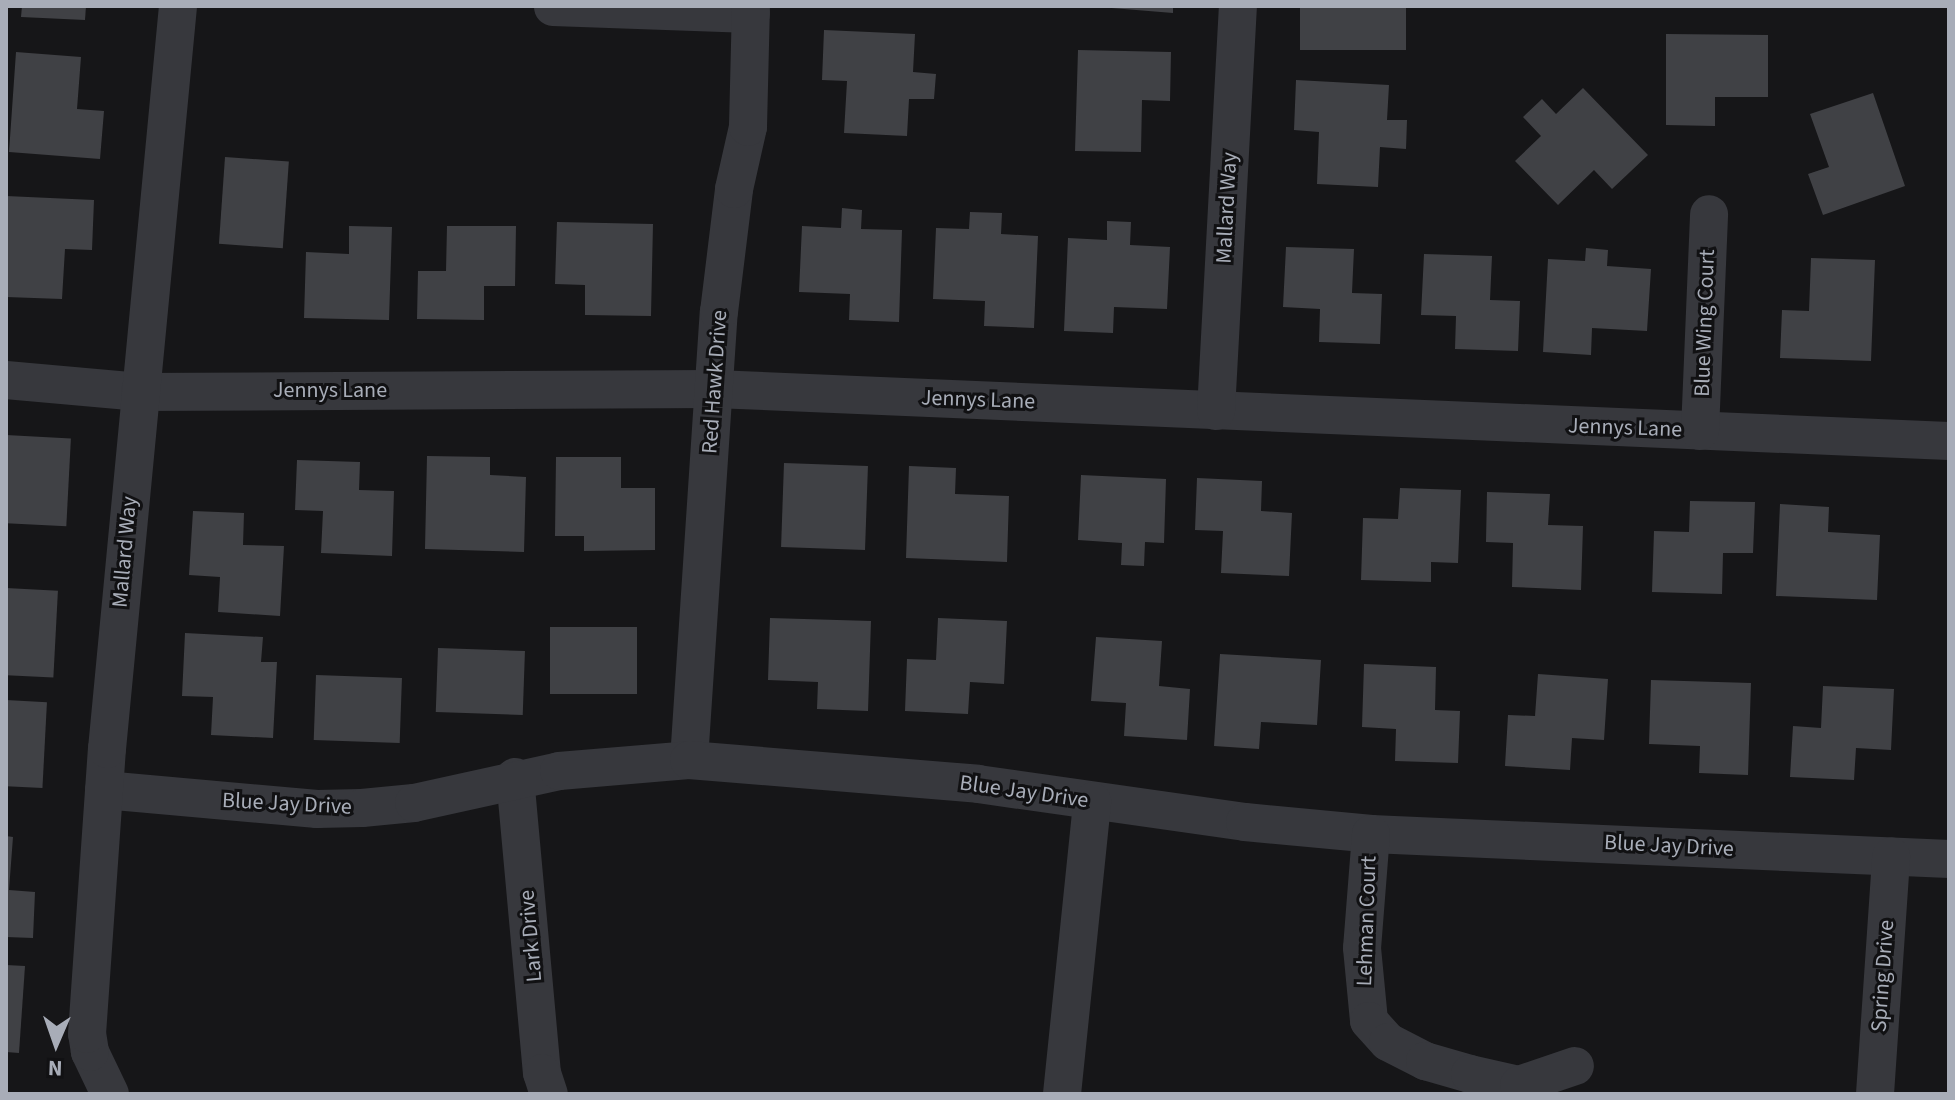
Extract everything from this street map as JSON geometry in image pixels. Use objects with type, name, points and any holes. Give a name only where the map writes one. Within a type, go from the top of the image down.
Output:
[{"type":"street","name":"Mallard Way","points":[[110,1094],[87,1034],[104,790],[178,6]]},
{"type":"street","name":"Mallard Way","points":[[1216,411],[1238,6]]},
{"type":"street","points":[[553,7],[751,10]]},
{"type":"street","name":"Red Hawk Drive","points":[[689,760],[714,389],[732,203],[748,127],[751,10]]},
{"type":"street","name":"Blue Wing Court","points":[[1700,431],[1709,214]]},
{"type":"street","name":"Jennys Lane","points":[[6,380],[140,392],[714,389],[1949,441]]},
{"type":"street","name":"Blue Jay Drive","points":[[104,790],[317,809],[414,803],[515,777],[615,762],[689,760],[978,784],[1092,802],[1371,834],[1949,859]]},
{"type":"street","name":"Lark Drive","points":[[515,777],[549,1094]]},
{"type":"street","points":[[1062,1094],[1092,802]]},
{"type":"street","name":"Lehman Court","points":[[1371,834],[1362,948],[1369,1021],[1388,1042],[1425,1061],[1519,1085],[1575,1066]]},
{"type":"street","name":"Spring Drive","points":[[1875,1094],[1891,857]]},
{"type":"building","points":[[22,6],[86,6],[85,20],[21,17]]},
{"type":"building","points":[[1087,6],[1173,6],[1173,13]]},
{"type":"building","points":[[1300,6],[1406,6],[1406,50],[1300,50]]},
{"type":"building","points":[[824,30],[915,34],[913,72],[936,74],[934,99],[909,99],[907,136],[844,133],[847,81],[822,80]]},
{"type":"building","points":[[1666,34],[1768,35],[1768,97],[1715,97],[1715,126],[1666,125]]},
{"type":"building","points":[[1078,50],[1171,52],[1170,101],[1142,100],[1141,152],[1075,151]]},
{"type":"building","points":[[16,52],[81,57],[77,109],[104,111],[100,159],[9,152]]},
{"type":"building","points":[[1296,80],[1389,85],[1387,120],[1407,120],[1406,149],[1380,147],[1378,187],[1317,184],[1319,132],[1294,130]]},
{"type":"building","points":[[1583,88],[1648,155],[1612,189],[1594,170],[1558,205],[1515,161],[1541,136],[1523,117],[1542,99],[1556,114]]},
{"type":"building","points":[[1873,93],[1905,186],[1823,215],[1808,174],[1829,167],[1810,114]]},
{"type":"building","points":[[225,157],[289,161],[283,248],[219,244]]},
{"type":"building","points":[[6,196],[94,200],[92,250],[65,249],[62,299],[6,297]]},
{"type":"building","points":[[842,208],[862,210],[861,229],[902,230],[899,322],[849,320],[850,294],[799,292],[802,226],[841,228]]},
{"type":"building","points":[[970,212],[1002,213],[1001,234],[1038,236],[1034,328],[984,326],[985,301],[933,299],[936,228],[969,229]]},
{"type":"building","points":[[1107,221],[1131,222],[1130,245],[1170,247],[1167,309],[1114,307],[1113,333],[1064,331],[1068,238],[1107,240]]},
{"type":"building","points":[[557,222],[653,224],[651,316],[585,315],[585,285],[555,284]]},
{"type":"building","points":[[349,226],[392,227],[389,320],[304,318],[306,252],[349,254]]},
{"type":"building","points":[[447,226],[516,226],[515,286],[484,286],[484,320],[417,319],[418,271],[446,271]]},
{"type":"building","points":[[1286,247],[1354,249],[1352,293],[1382,294],[1380,344],[1319,342],[1320,309],[1283,307]]},
{"type":"building","points":[[1586,248],[1608,250],[1607,266],[1651,269],[1647,331],[1592,328],[1591,355],[1543,352],[1548,259],[1585,261]]},
{"type":"building","points":[[1424,254],[1492,256],[1490,300],[1520,301],[1518,351],[1455,349],[1456,316],[1421,315]]},
{"type":"building","points":[[1811,258],[1875,260],[1871,361],[1780,358],[1782,310],[1809,311]]},
{"type":"building","points":[[6,435],[71,438],[66,526],[6,523]]},
{"type":"building","points":[[427,456],[490,457],[490,475],[526,477],[524,552],[425,549]]},
{"type":"building","points":[[556,457],[621,457],[621,488],[655,488],[655,550],[584,551],[584,536],[555,536]]},
{"type":"building","points":[[297,460],[360,462],[359,490],[394,491],[392,556],[321,553],[323,511],[295,510]]},
{"type":"building","points":[[784,463],[868,466],[865,550],[781,547]]},
{"type":"building","points":[[909,466],[956,468],[955,494],[1009,496],[1007,562],[906,558]]},
{"type":"building","points":[[1081,475],[1166,479],[1164,543],[1145,542],[1144,566],[1121,565],[1122,543],[1078,540]]},
{"type":"building","points":[[1197,478],[1262,481],[1261,511],[1292,513],[1289,576],[1221,573],[1223,531],[1195,530]]},
{"type":"building","points":[[1400,488],[1461,490],[1458,563],[1431,562],[1431,582],[1361,580],[1363,518],[1398,519]]},
{"type":"building","points":[[1487,492],[1550,494],[1548,525],[1583,526],[1581,590],[1512,587],[1513,543],[1486,542]]},
{"type":"building","points":[[1690,501],[1755,502],[1753,553],[1723,553],[1722,594],[1652,592],[1654,531],[1689,532]]},
{"type":"building","points":[[1780,504],[1829,507],[1828,532],[1880,535],[1877,600],[1776,596]]},
{"type":"building","points":[[193,511],[244,513],[243,545],[284,546],[280,616],[218,612],[220,577],[189,575]]},
{"type":"building","points":[[6,588],[58,591],[53,678],[6,675]]},
{"type":"building","points":[[770,618],[871,621],[868,711],[817,709],[818,682],[768,680]]},
{"type":"building","points":[[938,618],[1007,621],[1004,684],[970,682],[968,714],[905,711],[907,659],[936,660]]},
{"type":"building","points":[[550,627],[637,627],[637,694],[550,694]]},
{"type":"building","points":[[185,633],[263,637],[261,662],[277,662],[273,738],[211,735],[213,697],[182,696]]},
{"type":"building","points":[[1096,637],[1162,641],[1159,686],[1190,689],[1187,740],[1124,736],[1126,703],[1091,701]]},
{"type":"building","points":[[438,648],[525,651],[523,715],[436,712]]},
{"type":"building","points":[[1220,654],[1321,660],[1317,725],[1261,722],[1259,749],[1214,746]]},
{"type":"building","points":[[1364,664],[1436,667],[1435,710],[1460,711],[1458,763],[1395,761],[1396,729],[1362,727]]},
{"type":"building","points":[[1538,674],[1608,679],[1604,740],[1572,738],[1570,770],[1505,766],[1508,715],[1535,716]]},
{"type":"building","points":[[316,675],[402,678],[400,743],[314,740]]},
{"type":"building","points":[[1651,680],[1751,683],[1748,775],[1699,773],[1700,746],[1649,744]]},
{"type":"building","points":[[1823,686],[1894,689],[1891,750],[1856,748],[1854,780],[1790,777],[1793,726],[1821,728]]},
{"type":"building","points":[[6,700],[47,702],[42,788],[6,786]]},
{"type":"building","points":[[6,836],[13,837],[9,890],[35,892],[33,938],[6,937]]},
{"type":"building","points":[[6,965],[25,966],[19,1053],[6,1052]]}]
